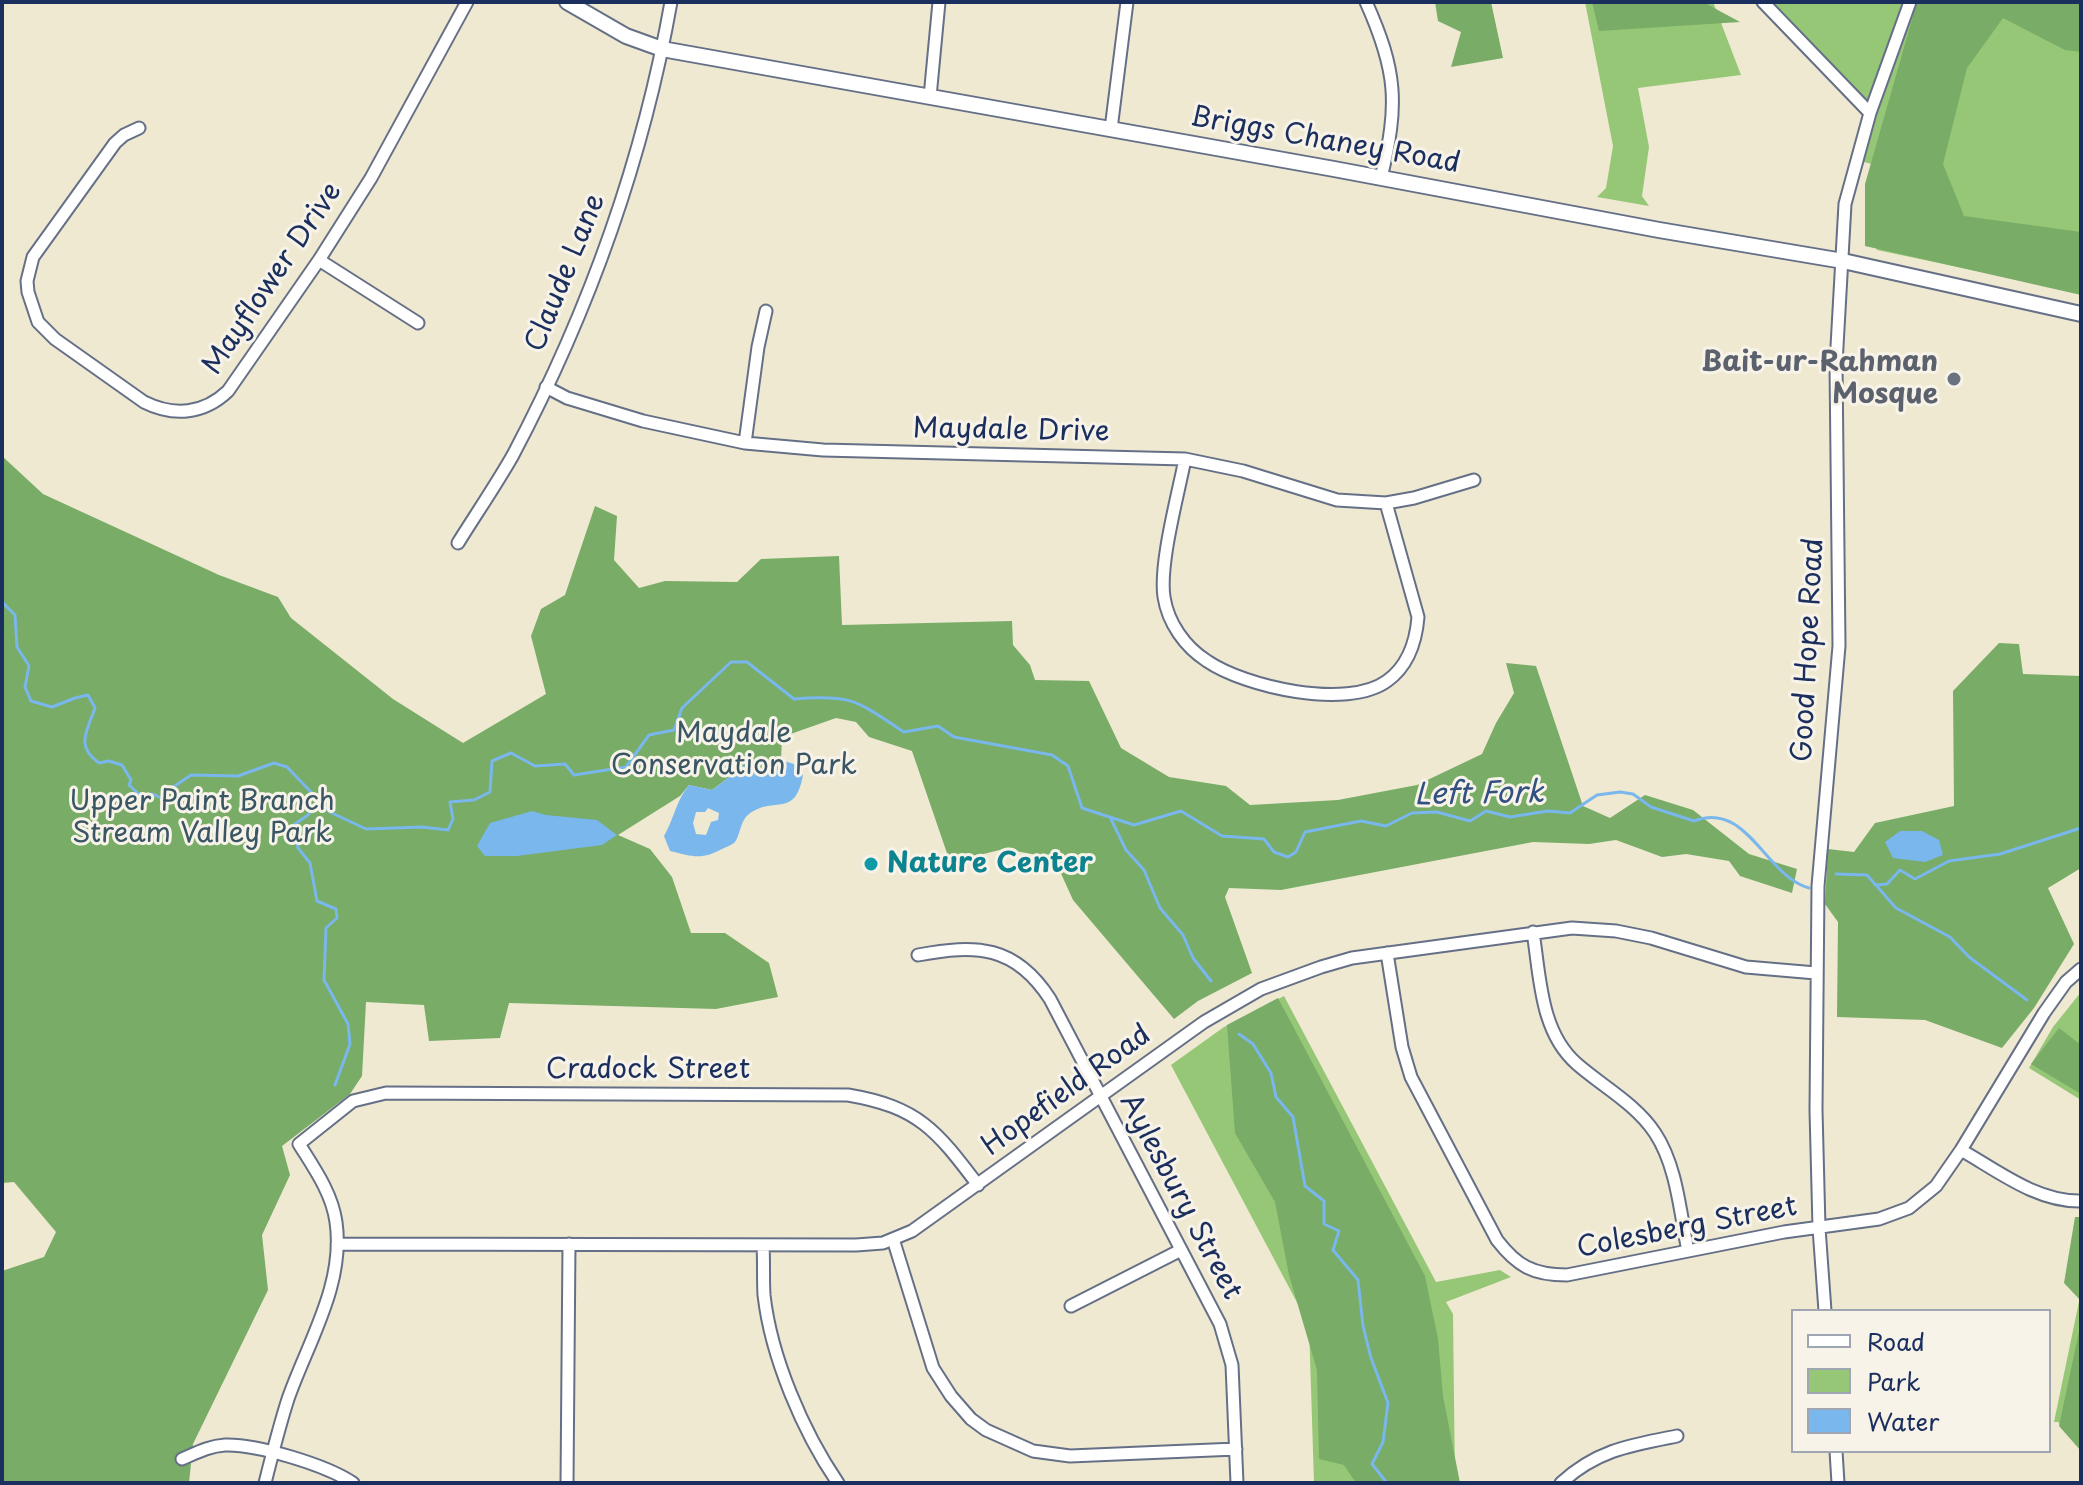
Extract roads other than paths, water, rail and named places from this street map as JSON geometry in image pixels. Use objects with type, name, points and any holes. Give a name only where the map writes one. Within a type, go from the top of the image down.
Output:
[{"type":"main road","name":"Briggs Chaney Road","points":[[567,2],[626,36],[662,49],[1843,261],[2081,314]]},
{"type":"street","name":"Mayflower Drive","points":[[139,128],[115,143],[33,257],[27,281],[33,312],[38,322],[55,339],[159,409],[176,413],[202,408],[216,402],[228,391],[319,260],[371,178],[467,2]]},
{"type":"street","name":"Claude Lane","points":[[458,543],[512,456],[593,282],[615,222],[662,49],[671,2]]},
{"type":"street","points":[[930,97],[939,2]]},
{"type":"street","points":[[1111,129],[1127,2]]},
{"type":"street","points":[[1366,2],[1390,69],[1394,111],[1381,178]]},
{"type":"street","points":[[1763,2],[1870,113]]},
{"type":"street","name":"Good Hope Road","points":[[1825,1309],[1819,1228],[1816,973],[1818,886],[1839,646],[1836,364],[1845,204],[1870,113],[1910,2]]},
{"type":"street","points":[[319,260],[418,323]]},
{"type":"street","points":[[745,443],[766,311]]},
{"type":"street","name":"Maydale Drive","points":[[546,387],[567,398],[643,421],[745,443],[823,450],[1185,459],[1243,471],[1337,500],[1386,503],[1474,480]]},
{"type":"street","points":[[1185,459],[1163,576],[1164,598],[1170,618],[1180,637],[1206,661],[1244,680],[1280,690],[1324,694],[1367,690],[1386,682],[1408,658],[1417,632],[1418,617],[1386,503]]},
{"type":"street","name":"Hopefield Road","points":[[337,1244],[883,1243],[912,1231],[1204,1022],[1261,989],[1321,967],[1387,953],[1572,928],[1616,931],[1651,938],[1746,967],[1816,973]]},
{"type":"street","points":[[1533,932],[1545,1009],[1557,1038],[1576,1063],[1630,1106],[1655,1131],[1671,1171],[1688,1251]]},
{"type":"street","name":"Aylesbury Street","points":[[918,955],[956,948],[978,948],[1002,954],[1038,980],[1050,999],[1220,1324],[1232,1365],[1237,1483]]},
{"type":"street","name":"Colesberg Street","points":[[1387,953],[1402,1047],[1411,1077],[1497,1240],[1511,1258],[1545,1275],[1567,1275],[1784,1232],[1879,1219],[1909,1208],[1936,1186],[2044,1013],[2066,982],[2081,969]]},
{"type":"street","name":"Cradock Street","points":[[337,1244],[336,1220],[330,1201],[321,1179],[299,1144],[353,1101],[386,1093],[848,1095],[896,1106],[922,1121],[942,1137],[978,1185]]},
{"type":"street","points":[[1961,1150],[2047,1196],[2081,1201]]},
{"type":"street","points":[[893,1239],[933,1368],[951,1396],[971,1419],[986,1430],[1033,1451],[1070,1456],[1236,1449]]},
{"type":"street","points":[[265,1483],[288,1399],[330,1290],[336,1267],[337,1244]]},
{"type":"street","points":[[567,1483],[569,1244]]},
{"type":"street","points":[[763,1245],[764,1294],[774,1339],[795,1405],[818,1454],[838,1483]]},
{"type":"street","points":[[1071,1306],[1181,1250]]},
{"type":"street","points":[[1561,1483],[1576,1469],[1604,1453],[1677,1436]]},
{"type":"street","points":[[182,1459],[207,1448],[227,1445],[273,1453],[322,1467],[353,1483]]},
{"type":"street","points":[[1836,1453],[1838,1483]]},
{"type":"water","points":[[781,760],[794,764],[803,775],[795,797],[789,802],[767,806],[749,814],[735,842],[716,852],[698,856],[670,851],[664,836],[689,785],[712,790],[745,765],[758,770]],"holes":[[[708,808],[719,813],[718,820],[711,822],[706,835],[696,834],[693,823],[696,812],[705,812]]]},
{"type":"water","points":[[532,811],[597,820],[617,835],[602,845],[517,856],[485,856],[477,846],[490,823]]},
{"type":"water","points":[[1900,831],[1922,831],[1939,840],[1943,855],[1925,862],[1893,858],[1885,842]]},
{"type":"waterway","name":"Left Fork","points":[[2,596],[3,603],[15,615],[17,647],[29,666],[25,687],[31,701],[52,707],[88,695],[95,708],[86,731],[87,750],[99,763],[109,761],[122,765],[131,780],[129,785],[142,797],[153,794],[163,799],[166,792],[191,775],[238,776],[274,763],[287,767],[330,812],[366,829],[422,827],[448,830],[453,819],[450,802],[474,800],[490,792],[492,761],[511,753],[535,766],[565,764],[574,775],[626,767],[649,735],[674,730],[682,708],[731,662],[747,662],[794,699],[842,699],[864,707],[904,732],[938,726],[954,737],[1052,755],[1068,766],[1082,808],[1134,825],[1181,811],[1222,836],[1264,839],[1274,852],[1288,857],[1296,852],[1305,832],[1361,821],[1386,826],[1412,813],[1437,812],[1470,821],[1486,811],[1510,817],[1548,811],[1570,813],[1597,795],[1620,792],[1633,794],[1651,807],[1694,821],[1712,817],[1728,821],[1755,842],[1780,870],[1809,888]]},
{"type":"waterway","points":[[318,802],[308,815],[295,824],[298,848],[310,863],[317,901],[336,909],[337,918],[326,928],[324,980],[348,1024],[350,1044],[335,1085]]},
{"type":"waterway","points":[[1110,817],[1126,850],[1144,870],[1160,908],[1183,935],[1193,958],[1211,981]]},
{"type":"waterway","points":[[1875,885],[1887,884],[1900,870],[1915,879],[1949,861],[2000,854],[2081,828]]},
{"type":"waterway","name":"Left Fork","points":[[1836,874],[1867,875],[1896,908],[1950,937],[1969,957],[2027,1000]]},
{"type":"waterway","points":[[1239,1034],[1253,1044],[1271,1073],[1276,1097],[1293,1117],[1305,1186],[1324,1201],[1324,1224],[1339,1231],[1333,1250],[1358,1280],[1363,1326],[1388,1403],[1383,1442],[1372,1464],[1387,1483]]},
{"type":"place","name":"Bait-ur-Rahman Mosque","points":[[1954,379]]},
{"type":"place","name":"Nature Center","points":[[871,864]]},
{"type":"park label","name":"Maydale Conservation Park","points":[[734,750]]},
{"type":"park label","name":"Upper Paint Branch Stream Valley Park","points":[[202,818]]}]
